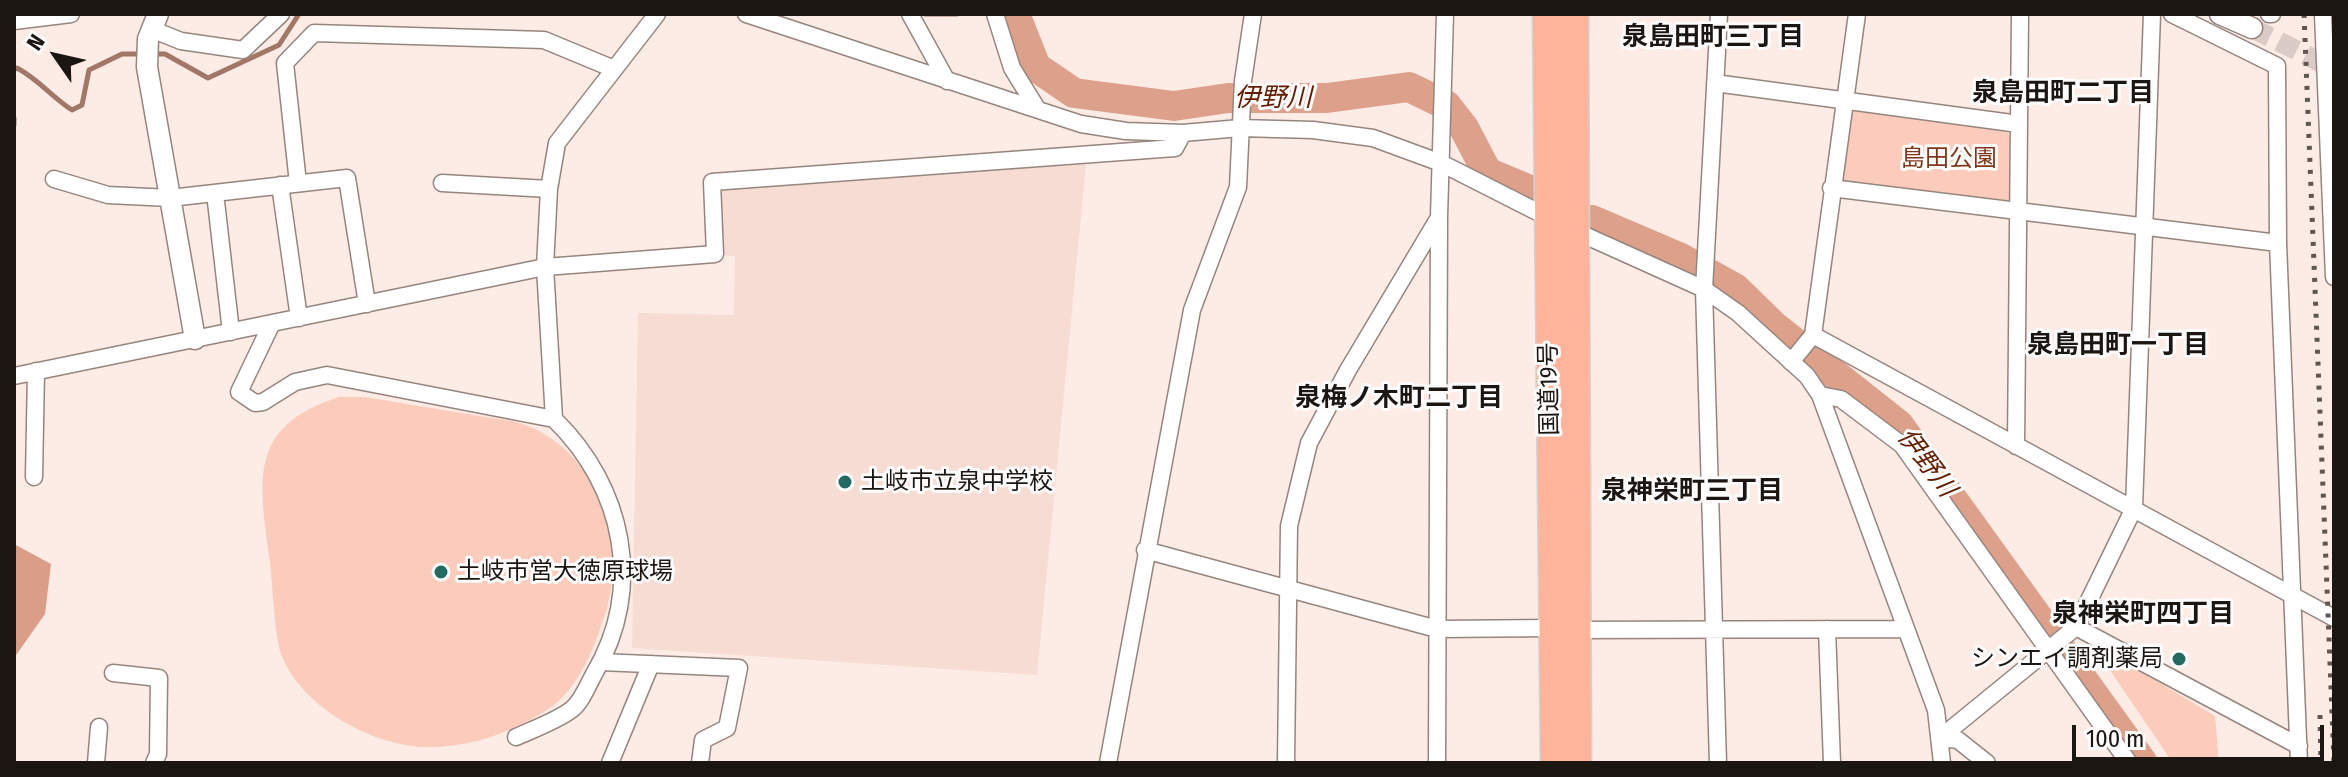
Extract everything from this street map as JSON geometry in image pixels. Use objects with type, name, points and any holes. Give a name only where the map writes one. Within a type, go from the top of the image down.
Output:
[{"type":"highway","name":"国道19号","points":[[1547,14],[1547,218],[1564,629],[1577,763]]},
{"type":"highway","name":"国道19号","points":[[1555,763],[1564,629],[1573,230],[1574,14]]},
{"type":"street","points":[[14,21],[71,14]]},
{"type":"street","points":[[195,339],[147,67],[152,27],[181,41],[243,50],[281,14]]},
{"type":"street","points":[[554,419],[545,267],[549,189],[557,143],[657,14]]},
{"type":"street","points":[[746,14],[1081,124],[1126,131],[1183,133],[1240,120],[1373,138],[1441,163],[1547,218],[1704,289],[1738,313],[1807,376],[1820,395],[1936,710],[1942,763]]},
{"type":"street","points":[[910,14],[947,81]]},
{"type":"street","points":[[1108,763],[1145,550],[1192,310],[1238,187],[1243,81],[1253,14]]},
{"type":"street","points":[[1437,763],[1439,217],[1445,14]]},
{"type":"street","points":[[1718,763],[1704,289],[1719,14]]},
{"type":"street","points":[[1791,362],[1813,335],[1857,14]]},
{"type":"street","points":[[2016,446],[2020,14]]},
{"type":"street","points":[[1940,738],[2076,627],[2134,508],[2152,14]]},
{"type":"street","points":[[2172,14],[2277,66],[2278,243],[2299,755]]},
{"type":"street","points":[[2220,14],[2252,28]]},
{"type":"street","points":[[2323,14],[2329,45],[2334,277]]},
{"type":"street","points":[[996,18],[1012,68],[1036,107]]},
{"type":"street","points":[[298,183],[285,63],[314,33],[544,40],[614,69]]},
{"type":"street","points":[[1715,83],[2019,124]]},
{"type":"street","points":[[14,376],[545,267],[715,254],[712,182],[1175,148],[1183,133]]},
{"type":"street","points":[[54,179],[108,195],[170,198],[347,178],[367,304]]},
{"type":"street","points":[[442,183],[549,189]]},
{"type":"street","points":[[280,185],[299,318]]},
{"type":"street","points":[[1831,188],[2278,243]]},
{"type":"street","points":[[215,193],[231,332]]},
{"type":"street","points":[[1286,763],[1289,526],[1309,443],[1348,370],[1439,217]]},
{"type":"street","points":[[272,323],[239,392],[255,403],[295,382],[327,375],[554,419],[579,443],[612,501],[623,558],[620,607],[609,648],[573,709],[516,737]]},
{"type":"street","points":[[1813,335],[2334,618]]},
{"type":"street","points":[[34,477],[36,371]]},
{"type":"street","points":[[1820,395],[1841,399],[1902,445],[2129,763]]},
{"type":"street","points":[[1145,550],[1437,629],[1904,629]]},
{"type":"street","points":[[2076,627],[2299,755]]},
{"type":"street","points":[[1827,629],[1832,763]]},
{"type":"street","points":[[601,662],[739,668],[727,728],[703,740],[700,763]]},
{"type":"street","points":[[610,763],[651,664]]},
{"type":"street","points":[[113,673],[159,678],[158,754],[154,763]]},
{"type":"street","points":[[96,763],[99,727]]},
{"type":"street","points":[[1940,738],[1958,740],[1987,763]]},
{"type":"shaded area","name":"土岐市立泉中学校","points":[[1086,164],[1037,675],[632,648],[638,313],[734,315],[735,256],[722,255],[720,187]]},
{"type":"shaded area","points":[[14,544],[51,564],[45,614],[14,658]]},
{"type":"green space","name":"島田公園","points":[[1852,109],[2004,128],[2010,136],[2009,200],[2003,204],[1844,183],[1841,180],[1849,112]]},
{"type":"green space","name":"土岐市営大徳原球場","points":[[339,397],[365,397],[520,423],[546,435],[568,452],[586,473],[608,525],[613,553],[612,581],[603,622],[578,678],[547,710],[507,731],[478,741],[448,746],[411,746],[389,741],[346,723],[308,695],[294,678],[283,659],[276,626],[263,508],[266,461],[273,442],[287,424],[309,409]]},
{"type":"green space","points":[[2090,641],[2215,716],[2219,763],[2173,763]]},
{"type":"waterway","points":[[154,54],[165,54],[208,78],[279,45],[299,14]]},
{"type":"waterway","points":[[925,14],[957,14]]},
{"type":"waterway","name":"伊野川","points":[[1015,14],[1036,67],[1074,93],[1174,106],[1228,98],[1327,98],[1409,87],[1446,105],[1464,128],[1487,172],[1530,190]]},
{"type":"waterway","points":[[14,70],[17,68],[25,72],[72,110],[82,105],[89,70],[122,54],[144,54]]},
{"type":"waterway","points":[[14,118],[14,125]]},
{"type":"waterway","name":"伊野川","points":[[1592,220],[1681,258],[1735,288],[1774,326],[1899,425],[2143,763]]},
{"type":"tunnel","points":[[2252,28],[2334,69]]},
{"type":"railway","points":[[2304,14],[2334,763]]},
{"type":"railway","points":[[2320,715],[2321,763]]},
{"type":"place","name":"土岐市立泉中学校","points":[[845,482]]},
{"type":"place","name":"土岐市営大徳原球場","points":[[441,572]]},
{"type":"place","name":"シンエイ調剤薬局","points":[[2179,659]]},
{"type":"district","name":"泉島田町三丁目","points":[[1713,38]]},
{"type":"district","name":"泉島田町二丁目","points":[[2063,94]]},
{"type":"district","name":"泉島田町一丁目","points":[[2118,346]]},
{"type":"district","name":"泉梅ノ木町二丁目","points":[[1399,399]]},
{"type":"district","name":"泉神栄町三丁目","points":[[1692,492]]},
{"type":"district","name":"泉神栄町四丁目","points":[[2143,615]]}]
